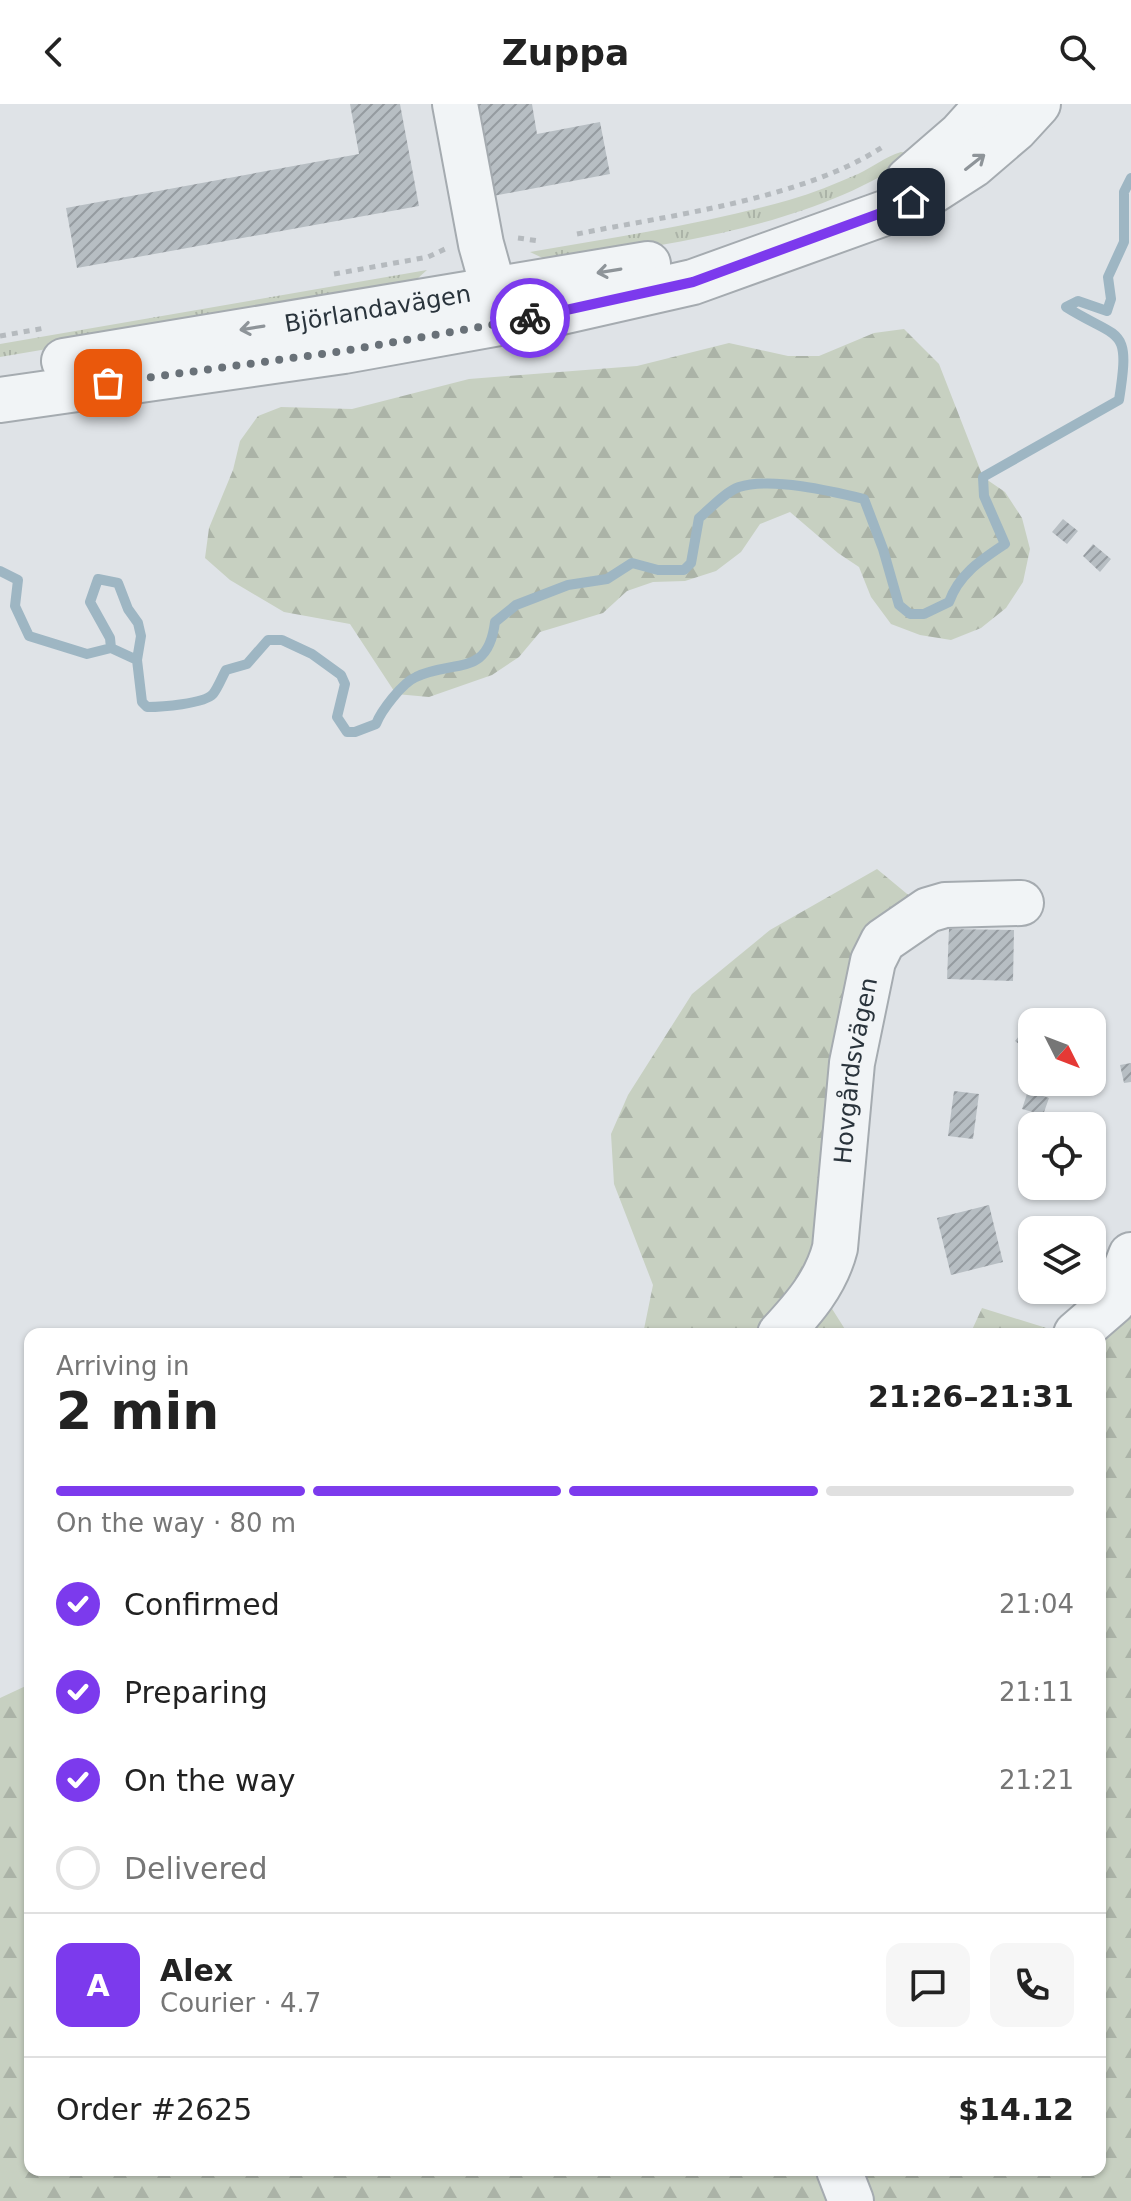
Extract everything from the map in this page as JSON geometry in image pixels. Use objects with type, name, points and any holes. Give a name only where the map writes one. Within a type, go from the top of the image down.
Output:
[{"type":"street","points":[[455,104],[481,244],[498,306]]},
{"type":"street","name":"Björlandavägen","points":[[853,223],[960,135],[988,104]]},
{"type":"street","name":"Björlandavägen","points":[[0,400],[344,351],[622,269],[853,223],[928,194],[962,172],[1015,129],[1038,104]]},
{"type":"street","name":"Björlandavägen","points":[[0,371],[498,306]]},
{"type":"street","name":"Hovgårdsvägen","points":[[785,1328],[811,1300],[830,1266],[835,1248],[852,1063],[873,961],[883,941],[928,910],[945,905],[1021,903]]},
{"type":"street","points":[[1083,1328],[1113,1302],[1131,1255]]},
{"type":"street","points":[[841,2176],[851,2201]]},
{"type":"green space","points":[[901,152],[918,154],[876,179],[833,199],[742,228],[553,263],[530,252],[757,209],[849,178]]},
{"type":"green space","points":[[427,270],[407,288],[0,357],[0,344]]},
{"type":"green space","points":[[904,329],[939,364],[983,477],[1005,492],[1022,518],[1030,549],[1023,582],[1006,608],[981,628],[951,640],[920,635],[891,624],[871,597],[859,567],[790,512],[760,524],[741,552],[716,571],[685,581],[653,582],[627,591],[603,613],[540,632],[519,657],[492,675],[429,697],[396,694],[350,624],[284,612],[230,580],[205,558],[209,528],[233,470],[240,441],[258,416],[281,407],[352,409],[469,379],[637,366],[729,343],[788,356],[819,356],[874,333]]},
{"type":"green space","points":[[877,869],[918,903],[864,949],[829,1304],[844,1328],[644,1328],[653,1285],[614,1184],[611,1134],[628,1095],[692,994],[770,930]]},
{"type":"green space","points":[[1131,1277],[1131,2201],[0,2201],[0,1698],[24,1687],[24,2176],[1106,2176],[1106,1328],[1060,1328],[1094,1304],[1106,1304],[1106,1295]]},
{"type":"green space","points":[[982,1308],[1046,1328],[973,1328]]},
{"type":"building","points":[[350,104],[400,104],[419,206],[77,268],[66,208],[359,154]]},
{"type":"building","points":[[477,104],[532,104],[537,134],[600,122],[610,174],[493,196]]},
{"type":"building","points":[[1063,519],[1078,531],[1067,544],[1052,532]]},
{"type":"building","points":[[1093,544],[1111,559],[1100,572],[1083,556]]},
{"type":"building","points":[[949,929],[1014,930],[1013,981],[947,979]]},
{"type":"building","points":[[1131,1063],[1131,1082],[1124,1083],[1120,1065]]},
{"type":"building","points":[[954,1091],[979,1094],[973,1139],[948,1136]]},
{"type":"building","points":[[1026,1096],[1049,1098],[1044,1112],[1022,1109]]},
{"type":"building","points":[[989,1205],[1003,1262],[951,1275],[937,1218]]},
{"type":"waterway","points":[[0,571],[18,580],[15,606],[29,636],[87,654],[111,648],[110,638],[90,602],[98,579],[118,583],[128,609],[138,623],[141,636],[137,660],[142,702],[147,707],[182,704],[208,697],[215,692],[226,670],[247,664],[268,640],[282,640],[312,654],[341,675],[345,684],[337,717],[347,732],[376,724],[393,698],[416,677],[477,659],[491,640],[495,622],[516,605],[568,585],[607,579],[632,563],[658,570],[684,570],[691,563],[699,518],[734,489],[752,484],[784,484],[864,499],[899,605],[910,614],[924,614],[949,602],[965,576],[1005,544],[984,496],[983,477],[1119,400],[1122,346],[1110,331],[1066,307],[1078,301],[1107,311],[1111,299],[1108,277],[1124,242],[1124,192],[1131,178]]},
{"type":"waterway","points":[[111,648],[137,660]]},
{"type":"way so far","points":[[108,383],[344,351],[530,318]]},
{"type":"route","points":[[530,318],[693,282],[911,202]]}]
